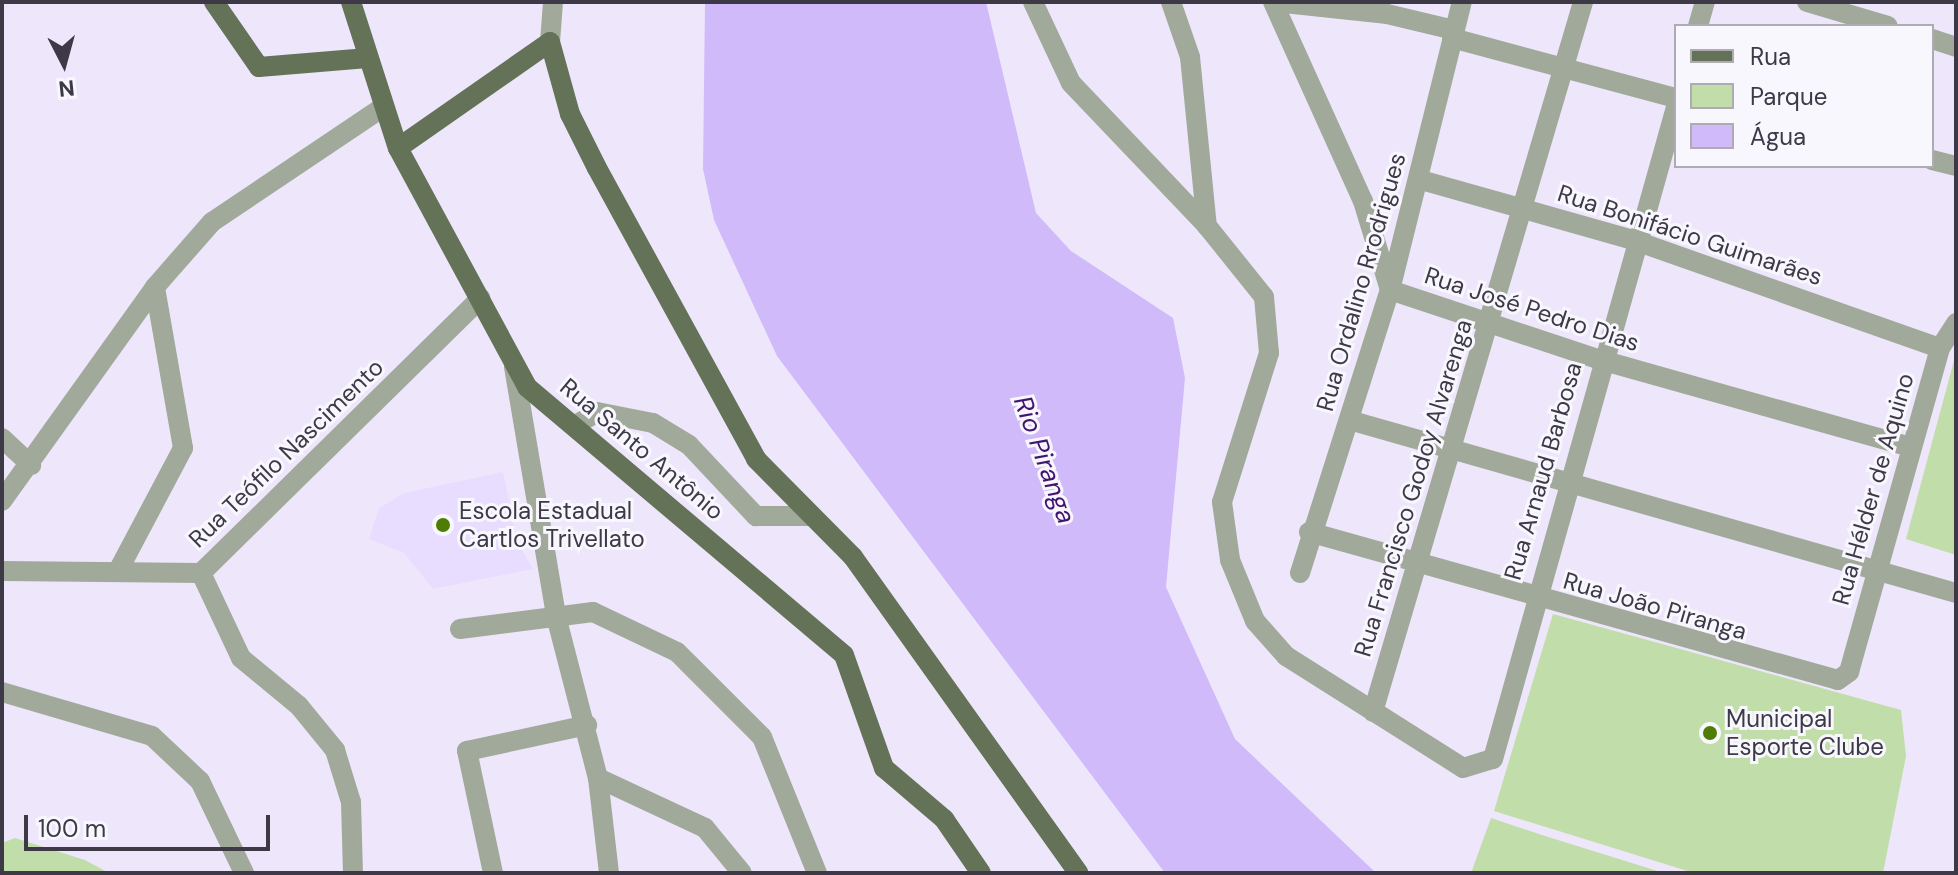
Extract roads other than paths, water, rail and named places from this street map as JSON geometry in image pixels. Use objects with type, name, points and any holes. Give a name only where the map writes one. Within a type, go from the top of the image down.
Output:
[{"type":"main road","points":[[214,2],[259,67],[368,58]]},
{"type":"main road","name":"Rua Santo Antônio","points":[[351,2],[398,148],[527,387],[844,655],[884,768],[944,819],[981,873]]},
{"type":"main road","points":[[398,148],[550,42],[570,114],[756,459],[872,582],[1078,873]]},
{"type":"street","points":[[550,42],[553,2]]},
{"type":"street","points":[[1033,2],[1071,83],[1207,226],[1264,297],[1270,327],[1269,353],[1222,502],[1230,560],[1255,621],[1286,656],[1373,712]]},
{"type":"street","points":[[1171,2],[1190,57],[1207,226]]},
{"type":"street","points":[[1274,2],[1385,8],[1453,34],[1674,97]]},
{"type":"street","name":"Rua José Pedro Dias","points":[[1274,2],[1363,201],[1390,290],[1601,360],[1911,447]]},
{"type":"street","name":"Rua Ordalino Rrodrigues","points":[[1300,573],[1309,532],[1390,290],[1421,180],[1462,2]]},
{"type":"street","name":"Rua Francisco Godoy Alvarenga","points":[[1373,712],[1583,2]]},
{"type":"street","points":[[1699,24],[1705,2]]},
{"type":"street","points":[[1807,2],[1880,24]]},
{"type":"street","points":[[1934,40],[1956,47]]},
{"type":"street","points":[[2,501],[31,465],[155,287],[241,198],[383,107]]},
{"type":"street","name":"Rua Arnaud Barbosa","points":[[1373,712],[1463,768],[1493,759],[1535,599],[1573,479],[1633,240],[1674,113]]},
{"type":"street","points":[[1934,160],[1956,166]]},
{"type":"street","name":"Rua Bonifácio Guimarães","points":[[1421,180],[1633,240],[1940,348]]},
{"type":"street","points":[[118,571],[183,448],[155,287]]},
{"type":"street","name":"Rua Teófilo Nascimento","points":[[2,571],[201,573],[481,298]]},
{"type":"street","name":"Rua Hélder de Aquino","points":[[1849,672],[1940,348],[1956,323]]},
{"type":"street","points":[[512,358],[556,616],[587,725],[598,778],[609,873]]},
{"type":"street","points":[[574,426],[597,412],[653,423],[689,445],[756,516],[810,516]]},
{"type":"street","points":[[1349,420],[1573,479],[1876,575],[1956,593]]},
{"type":"street","points":[[2,438],[31,465]]},
{"type":"street","name":"Rua João Piranga","points":[[1309,532],[1819,679],[1849,672]]},
{"type":"street","points":[[201,573],[241,658],[299,706],[335,750],[351,802],[353,873]]},
{"type":"street","points":[[460,629],[593,612],[650,634],[735,703],[762,737],[817,873]]},
{"type":"street","points":[[2,692],[152,736],[200,781],[244,873]]},
{"type":"street","points":[[493,873],[467,751],[587,725]]},
{"type":"street","points":[[598,778],[705,828],[742,873]]},
{"type":"water","name":"Rio Piranga","points":[[705,2],[986,2],[1036,213],[1071,251],[1173,318],[1185,378],[1166,587],[1235,739],[1376,873],[1165,873],[777,356],[714,220],[703,169]]},
{"type":"place","name":"Escola Estadual Cartlos Trivellato","points":[[443,525]]},
{"type":"place","name":"Municipal Esporte Clube","points":[[1710,733]]}]
